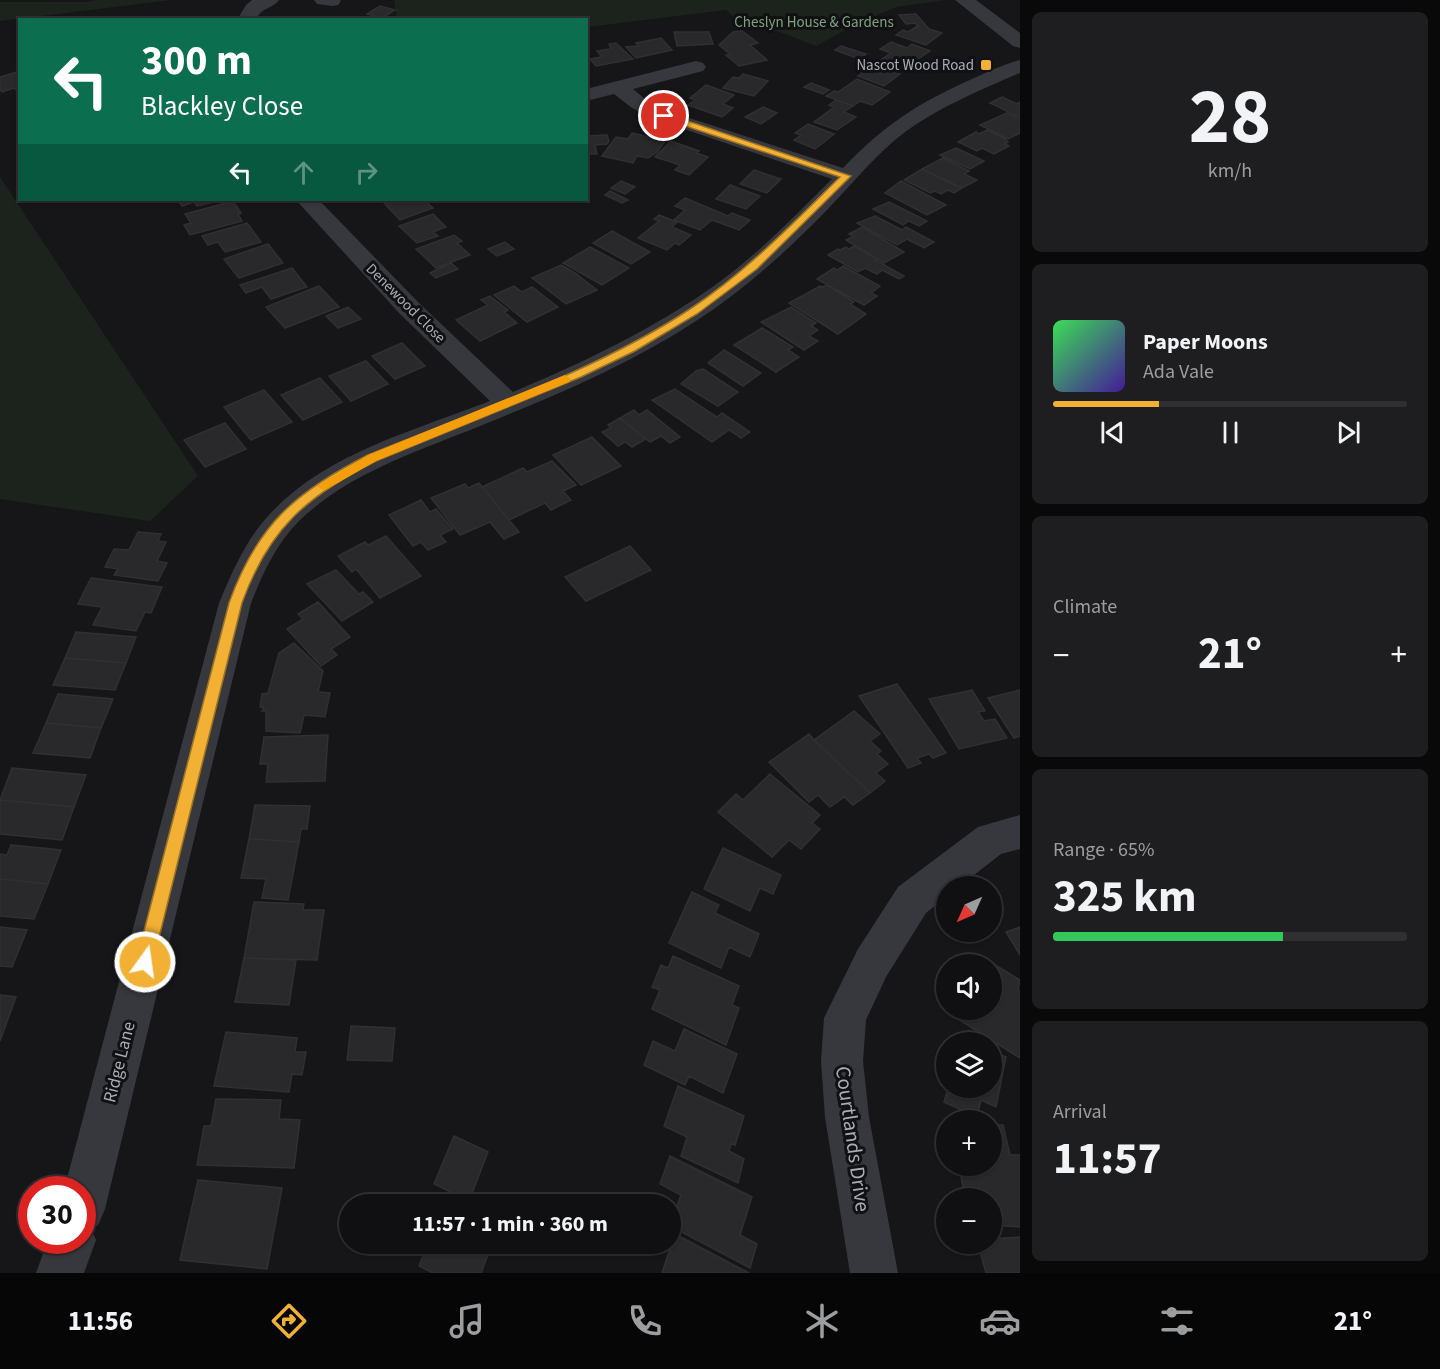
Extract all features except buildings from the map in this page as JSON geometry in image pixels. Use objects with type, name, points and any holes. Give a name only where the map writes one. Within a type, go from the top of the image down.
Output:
[{"type":"street","points":[[247,18],[251,8],[258,3],[270,0]]},
{"type":"street","points":[[964,0],[1020,42]]},
{"type":"street","name":"Ridge Lane","points":[[90,1176],[235,603],[248,569],[276,525],[318,488],[372,458],[508,403],[631,349],[694,312],[754,267],[881,141],[919,112],[961,90],[1020,66]]},
{"type":"street","points":[[588,94],[696,67]]},
{"type":"street","points":[[618,87],[639,104],[664,116],[846,176]]},
{"type":"street","name":"Denewood Close","points":[[308,201],[401,300],[508,403]]},
{"type":"street","name":"Courtlands Drive","points":[[874,1273],[847,1117],[842,1061],[845,1018],[872,963],[912,900],[991,839],[1020,832]]},
{"type":"street","points":[[60,1273],[67,1254]]},
{"type":"green space","points":[[95,0],[171,0],[0,21],[0,2],[88,2]]},
{"type":"green space","name":"Cheslyn House & Gardens","points":[[394,0],[945,0],[896,7],[862,21],[816,46],[780,32],[739,22],[726,10],[588,27],[588,18],[397,18]]},
{"type":"green space","points":[[0,177],[198,476],[150,521],[0,499]]},
{"type":"slow traffic","points":[[323,486],[372,458],[565,379]]},
{"type":"place","name":"Nascot Wood Road","points":[[986,65]]},
{"type":"route","points":[[145,962],[235,603],[248,569],[261,545],[276,525],[318,488],[372,458],[577,374],[631,349],[694,312],[754,267],[846,176],[664,116]]}]
